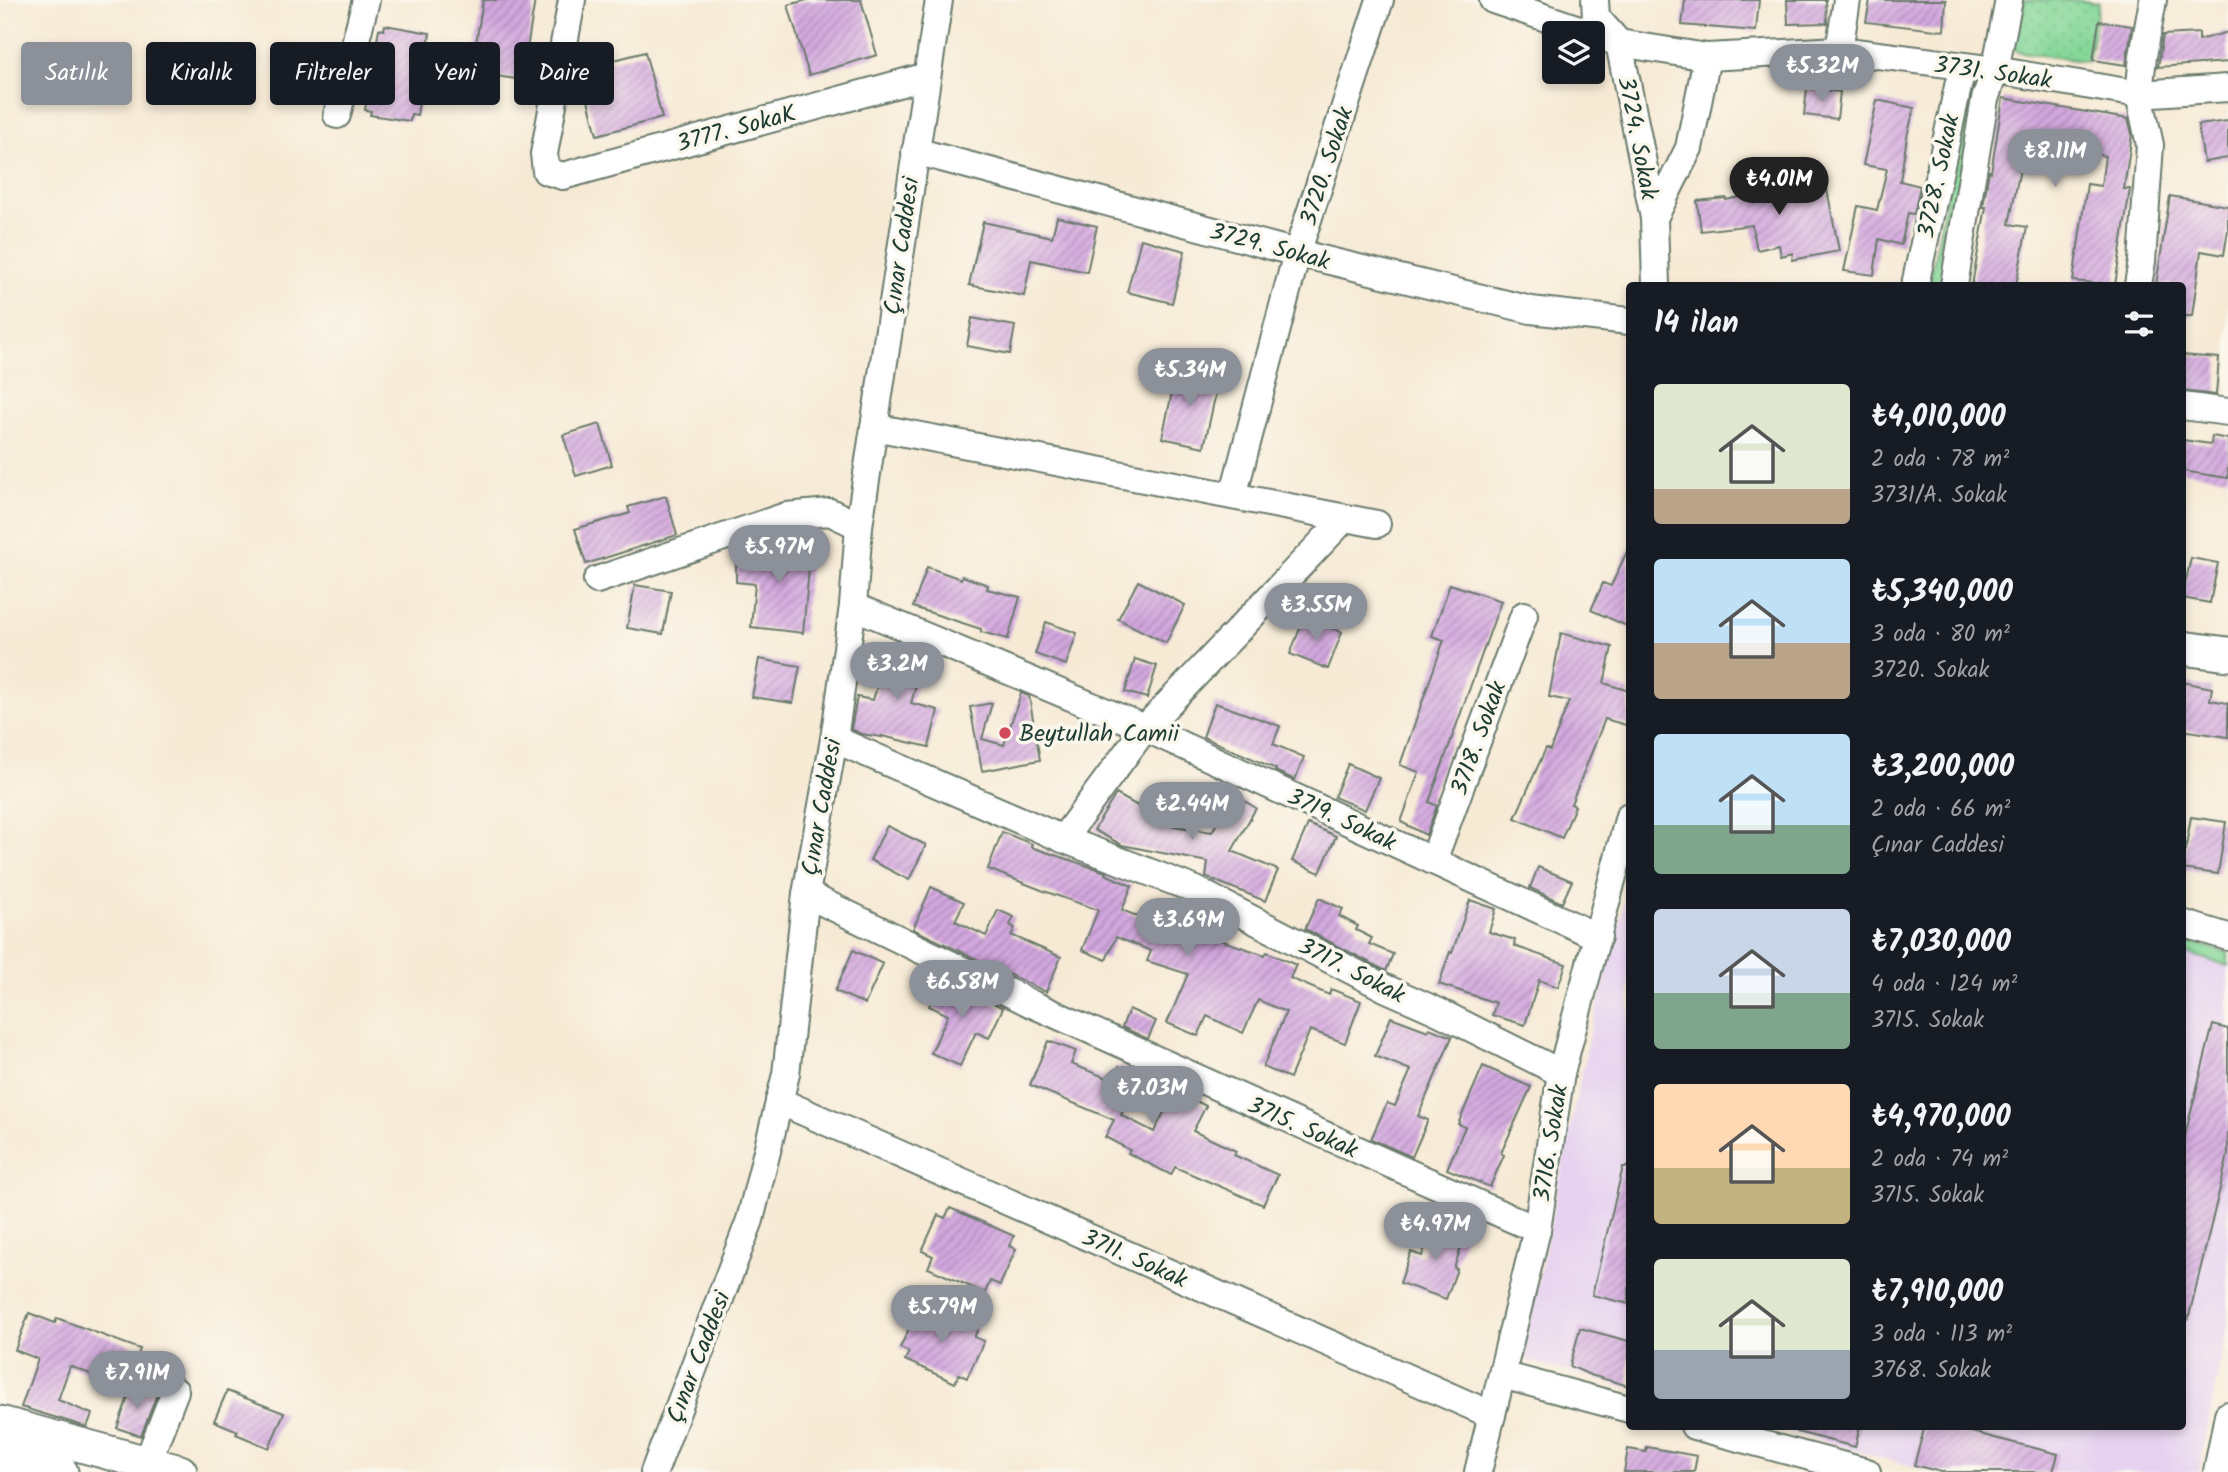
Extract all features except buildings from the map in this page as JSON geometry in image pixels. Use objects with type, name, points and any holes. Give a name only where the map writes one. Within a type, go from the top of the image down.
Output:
[{"type":"main road","points":[[2186,649],[2228,654]]},
{"type":"main road","points":[[0,1423],[180,1472]]},
{"type":"main road","points":[[0,1456],[61,1472]]},
{"type":"street","points":[[337,115],[366,0]]},
{"type":"street","name":"3777. SokaK","points":[[572,0],[544,153],[546,171],[563,176],[927,76]]},
{"type":"street","name":"Çınar Caddesi","points":[[654,1472],[750,1220],[786,1074],[806,894],[834,739],[853,606],[859,526],[939,0]]},
{"type":"street","name":"3720. Sokak","points":[[1233,496],[1297,253],[1380,0]]},
{"type":"street","name":"3731. Sokak","points":[[1493,0],[1554,21]]},
{"type":"street","name":"3724. Sokak","points":[[1595,0],[1596,17],[1619,43],[1654,218],[1656,282]]},
{"type":"street","points":[[1839,50],[1847,0]]},
{"type":"street","points":[[1954,282],[1985,99],[1995,71],[2009,0]]},
{"type":"street","points":[[2138,282],[2150,145],[2138,94],[2154,0]]},
{"type":"street","name":"3731. Sokak","points":[[1605,38],[1707,57],[1839,50],[2138,94],[2228,88]]},
{"type":"street","points":[[1654,218],[1689,148],[1707,57]]},
{"type":"street","name":"3728. Sokak","points":[[1917,282],[1962,68]]},
{"type":"street","name":"3729. Sokak","points":[[915,151],[1297,253],[1531,310],[1626,321]]},
{"type":"street","points":[[2186,407],[2228,412]]},
{"type":"street","points":[[874,427],[1377,524]]},
{"type":"street","points":[[597,580],[786,516],[830,512],[859,526]]},
{"type":"street","points":[[1063,839],[1145,728],[1345,518]]},
{"type":"street","name":"3719. Sokak","points":[[853,606],[1145,728],[1598,937]]},
{"type":"street","name":"3718. Sokak","points":[[1433,861],[1524,615]]},
{"type":"street","name":"3717. Sokak","points":[[834,739],[1063,839],[1196,890],[1385,988],[1561,1073]]},
{"type":"street","name":"3716. Sokak","points":[[1478,1472],[1536,1230],[1561,1073],[1626,828]]},
{"type":"street","name":"3715. Sokak","points":[[806,894],[1032,1004],[1536,1230]]},
{"type":"street","points":[[2186,924],[2228,937]]},
{"type":"street","name":"3711. Sokak","points":[[779,1101],[1492,1415]]},
{"type":"street","points":[[1502,1375],[1626,1408]]},
{"type":"street","points":[[147,1463],[175,1391]]},
{"type":"street","points":[[2217,1472],[2228,1415]]},
{"type":"street","points":[[1708,1430],[1856,1471]]},
{"type":"shaded area","points":[[1626,896],[1626,1387],[1522,1359],[1590,1034]]},
{"type":"shaded area","points":[[2186,953],[2228,966],[2228,1323],[2199,1472],[1933,1472],[1781,1430],[2186,1430]]},
{"type":"green space","points":[[2025,0],[2099,3],[2088,62],[2015,51],[2013,45]]},
{"type":"green space","points":[[1967,90],[1975,90],[1945,282],[1930,282]]},
{"type":"green space","points":[[2186,940],[2228,953],[2228,966],[2186,953]]},
{"type":"place","name":"Beytullah Camii","points":[[1005,733]]}]
